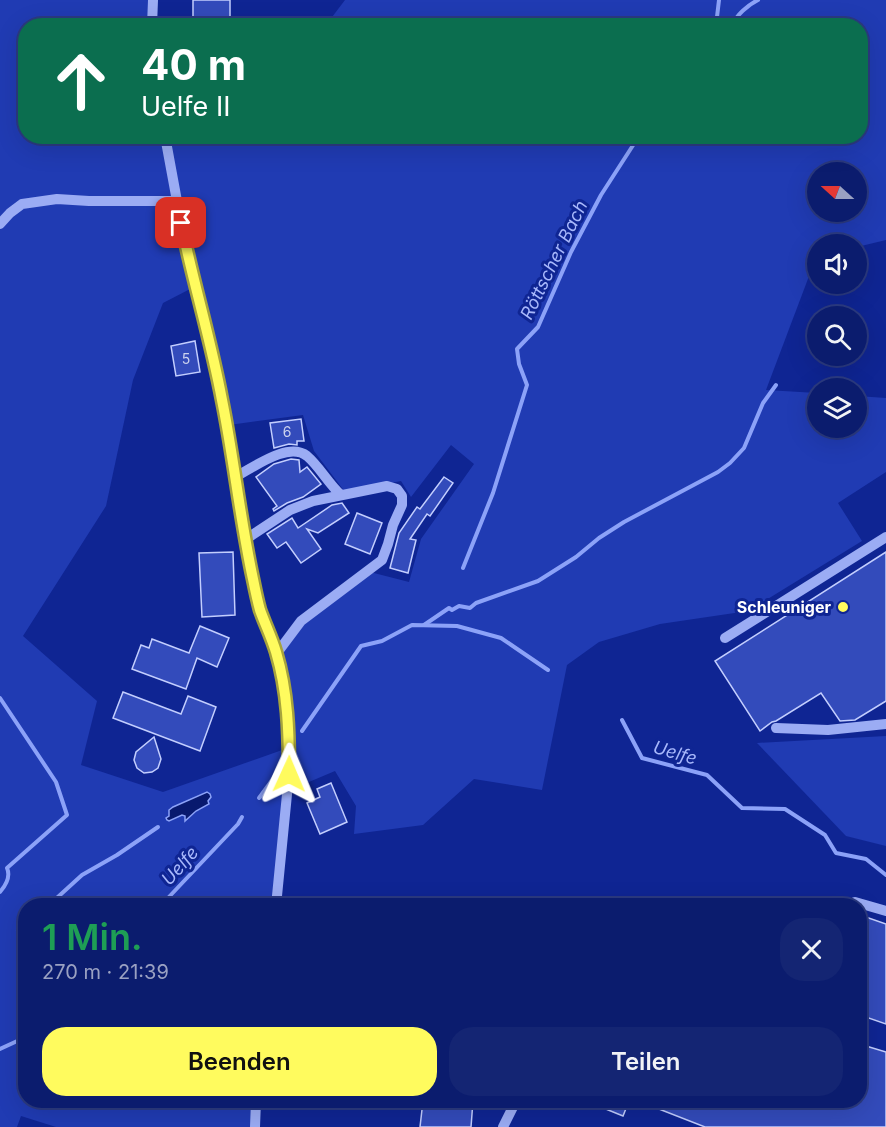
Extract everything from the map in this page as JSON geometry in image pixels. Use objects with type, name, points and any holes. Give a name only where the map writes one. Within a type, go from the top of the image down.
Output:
[{"type":"street","points":[[152,18],[153,0]]},
{"type":"street","points":[[166,144],[189,266],[216,366],[249,563],[260,609],[277,653],[284,687],[288,716],[289,774],[277,898]]},
{"type":"street","points":[[0,224],[22,204],[57,199],[176,201]]},
{"type":"street","points":[[235,477],[278,454],[299,451],[307,456],[341,495]]},
{"type":"street","points":[[246,539],[290,510],[314,501],[387,486],[397,489],[402,496],[402,505],[382,560],[301,621],[277,653]]},
{"type":"street","points":[[725,638],[886,537]]},
{"type":"street","points":[[776,728],[828,730],[886,723]]},
{"type":"street","points":[[867,905],[886,911]]},
{"type":"street","points":[[255,1127],[256,1108]]},
{"type":"street","points":[[503,1127],[512,1108]]},
{"type":"shaded area","points":[[0,0],[150,0],[149,18],[18,18],[18,144],[162,144],[173,198],[32,200],[0,221]]},
{"type":"shaded area","points":[[345,0],[886,0],[886,240],[867,245],[867,234],[807,234],[807,281],[766,390],[807,392],[807,438],[867,438],[867,397],[886,398],[886,472],[838,503],[862,541],[748,611],[660,624],[599,642],[567,665],[542,790],[474,779],[423,825],[354,834],[356,806],[335,771],[290,790],[279,654],[303,623],[370,572],[409,582],[421,539],[474,464],[451,445],[411,497],[401,481],[345,492],[314,451],[303,415],[229,425],[193,265],[169,144],[868,144],[868,18],[331,18]]},
{"type":"shaded area","points":[[32,204],[175,204],[194,287],[163,303],[133,380],[106,506],[23,636],[97,701],[81,765],[163,792],[285,749],[274,898],[18,898],[18,1108],[253,1108],[251,1127],[56,1127],[21,1116],[17,1127],[0,1127],[0,227],[11,214]]},
{"type":"shaded area","points":[[886,736],[886,846],[846,836],[757,743]]},
{"type":"shaded area","points":[[207,792],[211,797],[209,804],[196,811],[185,821],[185,816],[182,815],[167,820],[169,810],[173,807]]},
{"type":"building","points":[[193,0],[230,0],[230,18],[193,18]]},
{"type":"building","points":[[195,341],[200,372],[176,376],[171,346]]},
{"type":"building","points":[[301,419],[304,441],[297,441],[297,445],[289,444],[274,448],[270,423]]},
{"type":"building","points":[[291,459],[299,460],[300,472],[307,467],[321,484],[303,497],[274,511],[273,509],[277,506],[256,477],[274,464]]},
{"type":"building","points":[[444,477],[453,483],[430,516],[427,514],[410,539],[416,540],[408,573],[390,568],[399,533],[417,507],[420,509]]},
{"type":"building","points":[[342,503],[349,513],[318,533],[307,529],[321,549],[301,563],[286,542],[277,548],[267,534],[292,518],[298,528],[332,505]]},
{"type":"building","points":[[357,513],[382,523],[370,554],[345,544]]},
{"type":"building","points":[[233,552],[235,615],[202,617],[199,553]]},
{"type":"building","name":"Schleuniger","points":[[886,552],[886,701],[855,720],[840,721],[821,693],[760,731],[715,661]]},
{"type":"building","points":[[200,626],[229,638],[217,667],[197,658],[186,689],[132,669],[141,645],[149,648],[152,639],[189,653]]},
{"type":"building","points":[[123,692],[181,714],[188,696],[216,707],[200,751],[113,718]]},
{"type":"building","points":[[154,737],[161,759],[158,768],[144,773],[137,768],[134,760],[136,752]]},
{"type":"building","points":[[331,783],[347,822],[320,834],[307,803],[320,797],[317,789]]},
{"type":"building","points":[[867,917],[886,924],[886,1024],[867,1017]]},
{"type":"building","points":[[867,1046],[886,1052],[886,1127],[705,1127],[656,1108],[867,1108]]},
{"type":"building","points":[[422,1108],[472,1108],[471,1127],[420,1127]]},
{"type":"building","points":[[603,1108],[626,1108],[623,1116]]},
{"type":"waterway","name":"Röttscher Bach","points":[[718,18],[719,0]]},
{"type":"waterway","points":[[736,18],[758,0]]},
{"type":"waterway","name":"Röttscher Bach","points":[[463,568],[493,493],[527,385],[519,364],[517,349],[538,327],[571,252],[601,195],[634,144]]},
{"type":"waterway","points":[[424,625],[449,608],[452,610],[459,606],[470,608],[476,603],[538,581],[624,522],[718,472],[744,448],[763,403],[776,385]]},
{"type":"waterway","name":"Uelfe","points":[[302,731],[361,646],[382,641],[412,625],[457,626],[501,638],[548,670]]},
{"type":"waterway","points":[[0,698],[56,782],[67,815],[7,868],[7,881],[0,892]]},
{"type":"waterway","name":"Uelfe","points":[[622,720],[642,758],[707,775],[742,808],[785,809],[825,835],[836,853],[866,859],[886,875]]},
{"type":"waterway","name":"Uelfe","points":[[259,798],[281,765]]},
{"type":"waterway","name":"Uelfe","points":[[168,898],[242,817]]},
{"type":"waterway","points":[[57,898],[82,875],[158,827]]},
{"type":"waterway","name":"Uelfe","points":[[0,1049],[18,1041]]},
{"type":"place","name":"Schleuniger","points":[[843,607]]},
{"type":"route","points":[[181,223],[189,266],[216,366],[255,592],[277,653],[284,687],[288,716],[289,774]]}]
